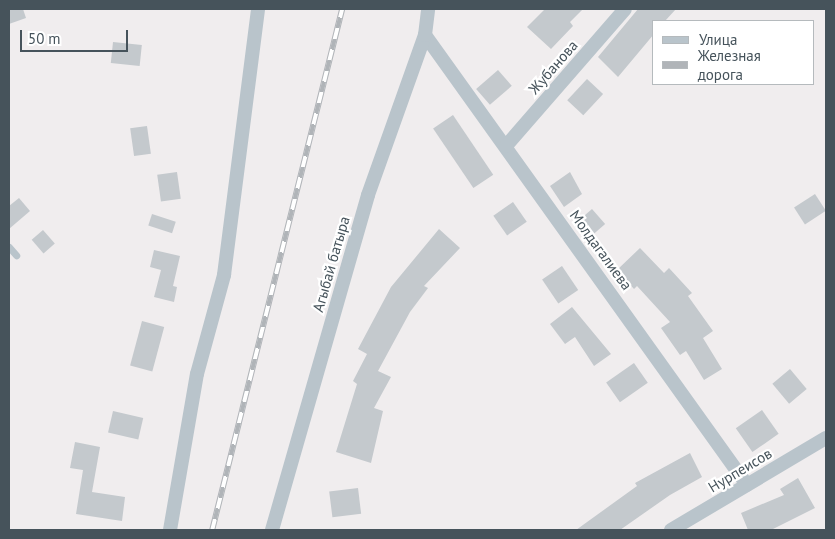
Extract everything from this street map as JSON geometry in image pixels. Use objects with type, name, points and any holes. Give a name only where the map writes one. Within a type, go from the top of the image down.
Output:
[{"type":"street","points":[[170,530],[196,374],[224,275],[258,9]]},
{"type":"street","name":"Агыбай батыра","points":[[272,530],[368,195],[425,35],[428,9]]},
{"type":"street","name":"Жубанова","points":[[506,146],[625,9]]},
{"type":"street","name":"Молдагалиева","points":[[425,35],[747,485]]},
{"type":"street","name":"Нурпеисов","points":[[671,530],[826,438]]},
{"type":"lane","points":[[9,247],[16,255]]},
{"type":"building","points":[[9,9],[23,9],[26,18],[9,24]]},
{"type":"building","points":[[545,9],[583,9],[570,22],[573,26],[551,49],[527,27]]},
{"type":"building","points":[[638,9],[676,9],[666,20],[652,20],[652,36],[618,77],[598,57]]},
{"type":"building","points":[[113,42],[142,45],[140,66],[111,63]]},
{"type":"building","points":[[498,70],[512,86],[490,105],[476,89]]},
{"type":"building","points":[[587,79],[603,94],[583,115],[567,100]]},
{"type":"building","points":[[453,115],[493,175],[473,188],[433,128]]},
{"type":"building","points":[[147,126],[151,154],[134,156],[130,128]]},
{"type":"building","points":[[177,172],[181,199],[161,202],[157,175]]},
{"type":"building","points":[[570,172],[582,194],[564,207],[550,186]]},
{"type":"building","points":[[815,194],[826,211],[805,224],[794,208]]},
{"type":"building","points":[[19,198],[30,211],[9,229],[9,206]]},
{"type":"building","points":[[513,202],[527,222],[507,235],[493,216]]},
{"type":"building","points":[[592,209],[605,224],[587,240],[574,225]]},
{"type":"building","points":[[152,214],[176,222],[172,233],[148,225]]},
{"type":"building","points":[[439,229],[460,248],[424,286],[428,288],[410,312],[378,371],[391,377],[374,408],[383,411],[371,463],[336,452],[357,384],[353,381],[367,354],[358,349],[391,287]]},
{"type":"building","points":[[43,230],[55,244],[43,253],[32,240]]},
{"type":"building","points":[[640,248],[664,273],[669,268],[692,293],[688,296],[713,331],[703,338],[722,369],[704,380],[686,351],[680,355],[661,328],[670,322],[637,286],[634,289],[617,270]]},
{"type":"building","points":[[154,250],[180,256],[173,286],[177,287],[174,302],[154,297],[161,270],[150,267]]},
{"type":"building","points":[[562,266],[578,290],[558,303],[542,279]]},
{"type":"building","points":[[572,307],[611,354],[594,366],[575,337],[565,344],[550,324]]},
{"type":"building","points":[[142,321],[164,327],[152,371],[130,365]]},
{"type":"building","points":[[634,363],[648,383],[620,402],[606,383]]},
{"type":"building","points":[[790,369],[807,389],[789,404],[772,384]]},
{"type":"building","points":[[762,410],[779,434],[752,452],[736,428]]},
{"type":"building","points":[[113,411],[143,418],[138,439],[108,432]]},
{"type":"building","points":[[75,442],[100,447],[92,492],[125,497],[122,521],[76,514],[83,470],[70,468]]},
{"type":"building","points":[[690,453],[702,477],[670,495],[620,530],[576,530],[637,486],[635,483]]},
{"type":"building","points":[[798,478],[815,508],[771,530],[748,530],[741,513],[784,495],[780,489]]},
{"type":"building","points":[[358,488],[361,514],[332,517],[329,492]]},
{"type":"railway","points":[[212,530],[342,9]]}]
